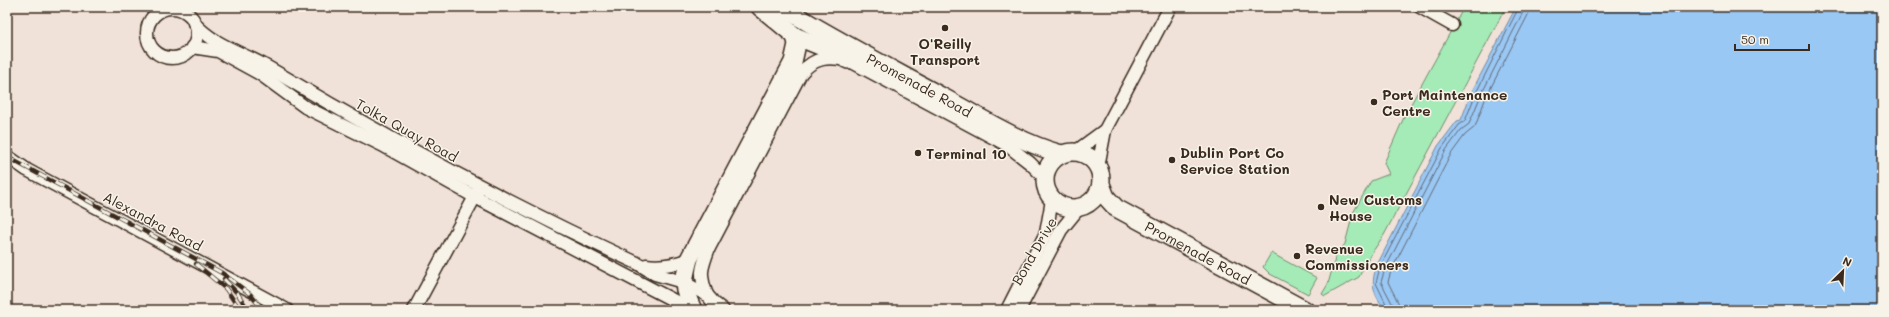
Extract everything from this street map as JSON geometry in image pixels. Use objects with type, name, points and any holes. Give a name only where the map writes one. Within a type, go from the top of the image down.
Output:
[{"type":"street","points":[[760,7],[795,36],[827,49],[848,60]]},
{"type":"street","name":"Promenade Road","points":[[782,7],[829,36],[1039,148],[1068,153]]},
{"type":"street","points":[[1105,130],[1068,153],[1054,159],[1048,167],[1044,178],[1046,192],[1052,200],[1062,207],[1079,208],[1095,199],[1101,184],[1098,167],[1105,130],[1170,7]]},
{"type":"street","points":[[1420,7],[1452,25]]},
{"type":"street","points":[[169,9],[180,10],[185,13],[194,23],[197,34],[192,48],[183,56],[176,58],[165,57],[152,48],[147,32],[150,22],[155,15],[169,9]]},
{"type":"street","name":"Tolka Quay Road","points":[[194,23],[211,39],[267,66],[323,101],[478,192],[606,265],[692,310]]},
{"type":"street","points":[[692,310],[685,293],[683,282],[689,259],[793,62],[797,44],[795,36]]},
{"type":"street","name":"Tolka Quay Road","points":[[192,48],[214,50],[223,53],[260,74],[305,106],[478,192],[613,251],[655,274],[683,282],[707,295],[714,303],[724,310]]},
{"type":"street","name":"Promenade Road","points":[[707,295],[700,278],[709,248],[801,73],[806,67],[818,59],[828,57],[848,60],[1007,145],[1030,163],[1044,178]]},
{"type":"street","points":[[1068,153],[1090,157],[1098,167]]},
{"type":"street","name":"Alexandra Road","points":[[7,156],[26,170],[287,310]]},
{"type":"street","name":"Promenade Road","points":[[1101,184],[1106,197],[1116,208],[1305,310]]},
{"type":"street","points":[[414,310],[478,192]]},
{"type":"street","name":"Bond Drive","points":[[1007,310],[1046,234],[1052,200]]},
{"type":"street","name":"Bond Drive","points":[[1019,310],[1061,230],[1079,208]]},
{"type":"street","points":[[606,265],[613,251]]},
{"type":"street","points":[[637,263],[659,267],[673,265],[689,259]]},
{"type":"green space","points":[[1464,7],[1506,7],[1384,235],[1367,260],[1359,277],[1325,296],[1322,294],[1328,284],[1336,255],[1345,244],[1353,213],[1371,181],[1389,174],[1384,163],[1405,115]]},
{"type":"green space","points":[[1271,253],[1317,278],[1308,294],[1270,274],[1263,267]]},
{"type":"water","points":[[1516,7],[1882,7],[1882,310],[1386,310],[1378,299],[1373,284],[1377,265],[1438,146],[1457,121],[1461,120],[1472,91]]},
{"type":"railway","points":[[7,157],[222,273],[250,294],[263,310]]},
{"type":"railway","points":[[196,264],[226,289],[240,310]]},
{"type":"railway","points":[[224,279],[238,294],[248,310]]},
{"type":"place","name":"O'Reilly Transport","points":[[945,28]]},
{"type":"place","name":"Port Maintenance Centre","points":[[1374,102]]},
{"type":"place","name":"Terminal 10","points":[[918,153]]},
{"type":"place","name":"Dublin Port Co Service Station","points":[[1172,160]]},
{"type":"place","name":"New Customs House","points":[[1321,207]]},
{"type":"place","name":"Revenue Commissioners","points":[[1297,256]]}]
